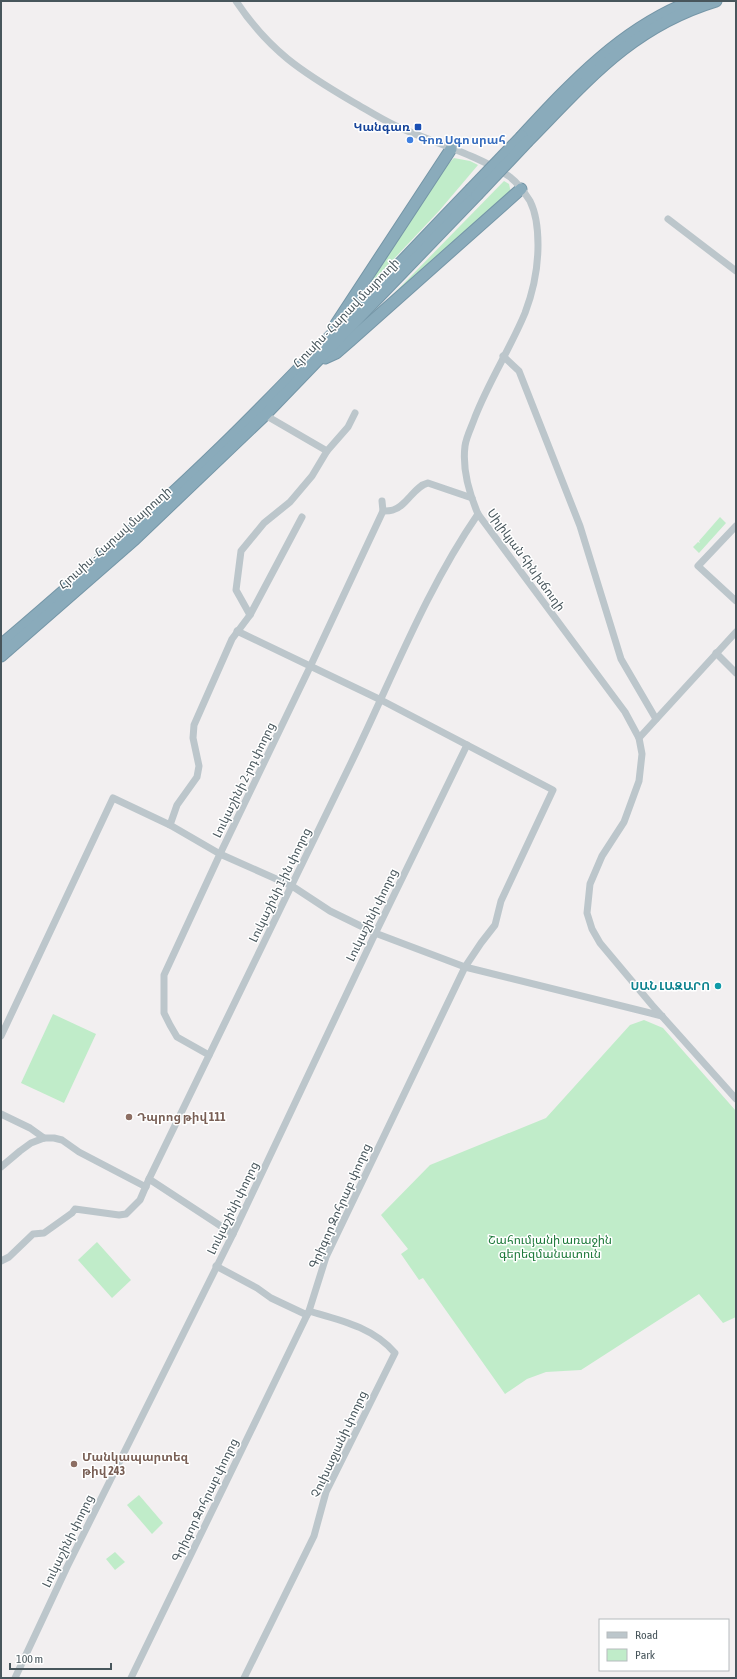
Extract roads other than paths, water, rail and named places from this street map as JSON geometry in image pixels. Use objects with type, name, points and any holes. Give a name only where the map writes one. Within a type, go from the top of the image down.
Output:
[{"type":"highway","name":"Հյուսիս - Հարավ մայրուղի","points":[[535,129],[581,74],[617,42],[658,16],[692,1]]},
{"type":"highway","name":"Հյուսիս - Հարավ մայրուղի","points":[[1,656],[129,544],[265,415],[317,362],[525,139],[587,80],[621,50],[652,29],[674,17],[716,1]]},
{"type":"highway","points":[[330,336],[338,318],[421,197],[451,149]]},
{"type":"highway","points":[[317,362],[341,349],[521,189]]},
{"type":"highway","name":"Հյուսիս - Հարավ մայրուղի","points":[[1,645],[116,546],[221,447],[474,193]]},
{"type":"street","name":"Սիլիկյան հին խճուղի","points":[[236,1],[250,21],[276,50],[315,80],[394,125],[484,163],[509,177],[521,189],[530,202],[536,217],[538,232],[538,263],[530,299],[525,314],[482,398],[465,445],[466,476],[478,514],[625,712],[639,738],[642,754],[639,781],[624,822],[602,856],[590,884],[586,913],[592,929],[600,943],[662,1016],[736,1099]]},
{"type":"street","points":[[668,219],[736,272]]},
{"type":"street","points":[[503,356],[519,371],[580,526],[621,659],[656,719]]},
{"type":"street","points":[[250,615],[236,590],[241,551],[264,523],[290,502],[312,476],[328,451],[348,427],[355,413]]},
{"type":"street","points":[[265,415],[328,451]]},
{"type":"street","points":[[382,501],[383,511],[394,510],[416,492],[423,484],[428,483],[472,498]]},
{"type":"street","name":"Լուկաշինի 2-րդ փողոց","points":[[209,1055],[177,1037],[170,1025],[164,1013],[164,975],[383,511]]},
{"type":"street","name":"Լուկաշինի 1-ին փողոց","points":[[1,1261],[9,1257],[33,1234],[44,1233],[72,1213],[75,1209],[119,1215],[126,1214],[140,1200],[381,700],[423,606],[457,544],[478,514]]},
{"type":"street","points":[[170,825],[177,805],[197,777],[199,766],[193,738],[194,725],[237,631],[250,615],[302,517]]},
{"type":"street","points":[[736,526],[698,566],[736,601]]},
{"type":"street","points":[[237,631],[310,668],[381,700],[467,745]]},
{"type":"street","points":[[639,738],[736,632]]},
{"type":"street","points":[[716,653],[736,673]]},
{"type":"street","name":"Գրիգոր Զոհրաբ փողոց","points":[[131,1678],[308,1313],[326,1257],[465,966],[495,925],[501,901],[553,790],[467,745]]},
{"type":"street","name":"Լուկաշինի փողոց","points":[[15,1678],[67,1567],[233,1234],[467,745]]},
{"type":"street","points":[[1,1036],[113,798],[170,825],[220,854],[292,886],[330,911],[376,933],[465,966],[662,1016]]},
{"type":"street","points":[[1,1114],[30,1128],[44,1138]]},
{"type":"street","points":[[1,1167],[31,1143],[44,1138],[54,1138],[62,1140],[79,1152],[146,1187]]},
{"type":"street","points":[[149,1179],[233,1234]]},
{"type":"street","name":"Չուխաջյանի փողոց","points":[[216,1266],[257,1288],[271,1298],[308,1313],[357,1325],[386,1342],[395,1353],[326,1492],[314,1536],[244,1678]]},
{"type":"place","name":"Կանգառ","points":[[418,127]]},
{"type":"place","name":"Գոռ Սգո սրահ","points":[[410,140]]},
{"type":"place","name":"ՍԱՆ ԼԱԶԱՐՈ","points":[[718,986]]},
{"type":"place","name":"Դպրոց թիվ 111","points":[[129,1117]]},
{"type":"place","name":"Մանկապարտեզ թիվ 243","points":[[74,1464]]},
{"type":"park label","name":"Շահումյանի առաջին գերեզմանատուն","points":[[550,1247]]}]
